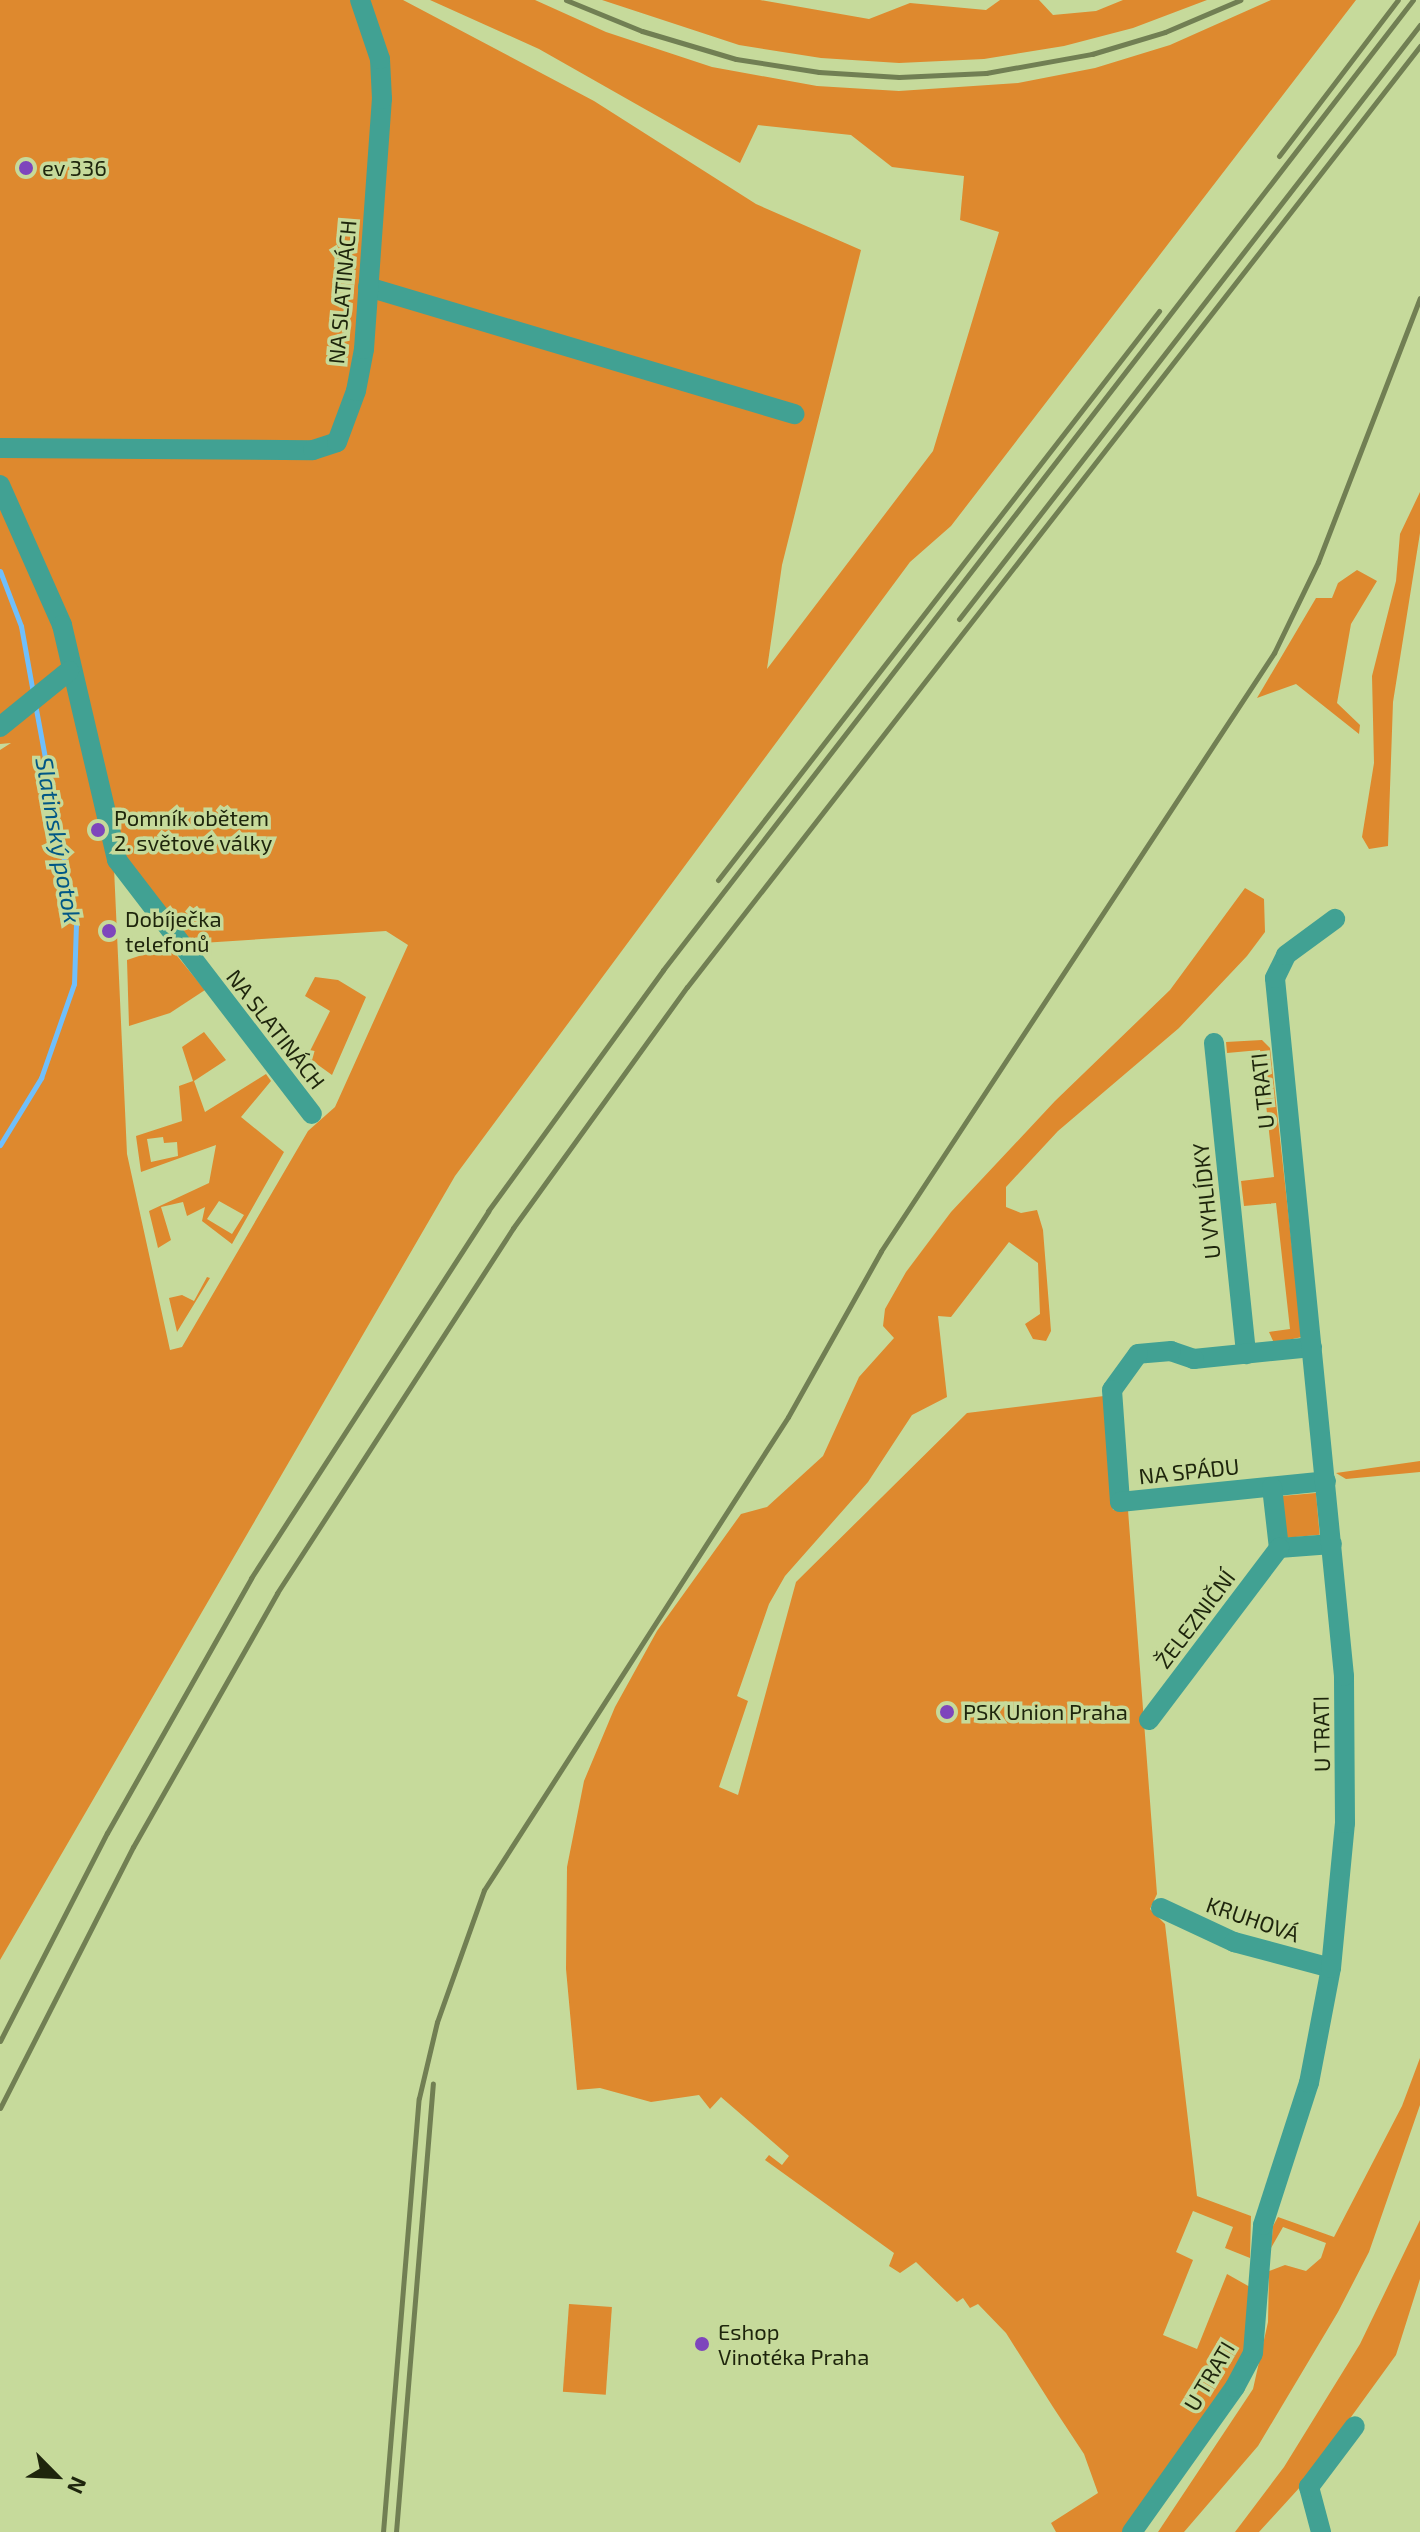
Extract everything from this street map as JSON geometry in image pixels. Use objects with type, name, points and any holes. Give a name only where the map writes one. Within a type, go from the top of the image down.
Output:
[{"type":"street","name":"NA SLATINÁCH","points":[[0,448],[313,450],[337,442],[356,391],[368,287],[382,99],[380,59],[360,0]]},
{"type":"street","points":[[368,287],[794,414]]},
{"type":"street","name":"NA SLATINÁCH","points":[[0,485],[51,594],[70,653],[69,671],[117,860],[312,1114]]},
{"type":"street","points":[[0,727],[28,709],[69,671]]},
{"type":"street","name":"U TRATI","points":[[1132,2532],[1235,2387],[1253,2353],[1263,2225],[1309,2083],[1331,1968],[1346,1755],[1332,1544],[1275,978],[1286,955],[1335,919]]},
{"type":"street","name":"U VYHLÍDKY","points":[[1214,1043],[1246,1354]]},
{"type":"street","points":[[1246,1354],[1312,1347]]},
{"type":"street","name":"NA SPÁDU","points":[[1246,1354],[1194,1359],[1171,1351],[1138,1354],[1112,1390],[1120,1502],[1326,1481]]},
{"type":"street","points":[[1272,1487],[1279,1548],[1332,1544]]},
{"type":"street","name":"ŽELEZNIČNÍ","points":[[1149,1720],[1279,1548]]},
{"type":"street","name":"KRUHOVÁ","points":[[1161,1908],[1234,1942],[1331,1968]]},
{"type":"street","points":[[1321,2532],[1309,2487],[1355,2426]]},
{"type":"shaded area","points":[[0,0],[403,0],[594,101],[756,204],[861,250],[782,565],[767,669],[933,451],[999,232],[960,220],[964,176],[892,167],[851,135],[758,125],[740,163],[539,49],[430,0],[535,0],[606,32],[712,67],[817,86],[899,91],[1018,83],[1095,68],[1170,45],[1271,0],[1356,0],[951,526],[910,562],[455,1176],[0,1960],[0,750],[11,743],[0,744]],"holes":[[[114,868],[186,944],[386,931],[408,945],[335,1107],[308,1131],[182,1347],[170,1350],[127,1154]]]},
{"type":"shaded area","points":[[602,0],[760,0],[869,19],[910,3],[986,10],[1000,0],[1039,0],[1053,15],[1096,11],[1123,0],[1207,0],[1133,28],[1064,46],[984,59],[899,63],[821,58],[739,45]]},
{"type":"shaded area","points":[[1420,492],[1420,533],[1393,702],[1388,846],[1369,849],[1362,837],[1374,763],[1372,676],[1396,581],[1400,534]]},
{"type":"shaded area","points":[[1357,570],[1377,581],[1351,624],[1337,703],[1360,725],[1359,734],[1296,684],[1257,698],[1316,598],[1332,598],[1338,583]]},
{"type":"shaded area","points":[[1245,888],[1264,899],[1265,932],[1247,956],[1179,1028],[1058,1131],[1006,1187],[1006,1207],[1021,1213],[1037,1210],[1043,1230],[1051,1331],[1046,1341],[1033,1339],[1025,1324],[1040,1314],[1038,1263],[1009,1242],[951,1317],[938,1316],[947,1397],[912,1415],[868,1482],[785,1576],[769,1604],[737,1696],[748,1701],[719,1787],[738,1795],[796,1582],[967,1413],[1104,1396],[1113,1510],[1128,1510],[1157,1894],[1150,1909],[1165,1924],[1197,2196],[1251,2216],[1250,2258],[1225,2248],[1233,2227],[1193,2211],[1176,2252],[1193,2260],[1163,2335],[1197,2349],[1227,2274],[1250,2287],[1247,2344],[1236,2374],[1123,2532],[1056,2532],[1051,2523],[1098,2493],[1084,2454],[1006,2333],[978,2304],[970,2308],[963,2298],[957,2302],[916,2262],[900,2273],[889,2266],[894,2253],[765,2160],[769,2155],[782,2165],[789,2156],[721,2097],[710,2109],[699,2095],[651,2102],[600,2088],[577,2090],[566,1969],[567,1867],[584,1781],[615,1707],[657,1631],[741,1514],[767,1507],[823,1456],[859,1377],[894,1338],[883,1326],[885,1309],[906,1272],[951,1212],[1055,1101],[1170,990]]},
{"type":"shaded area","points":[[169,946],[205,990],[170,1013],[129,1026],[127,960]]},
{"type":"shaded area","points":[[315,977],[338,980],[366,997],[332,1075],[307,1057],[330,1011],[305,996]]},
{"type":"shaded area","points":[[204,1032],[226,1060],[194,1081],[205,1112],[266,1074],[271,1081],[241,1117],[284,1152],[232,1244],[202,1221],[205,1207],[187,1216],[183,1202],[161,1207],[171,1240],[158,1248],[149,1211],[209,1183],[216,1145],[141,1172],[136,1136],[182,1121],[179,1086],[193,1081],[182,1047]],"holes":[[[163,1137],[164,1143],[177,1142],[178,1156],[151,1162],[147,1139]],[[219,1201],[244,1215],[232,1234],[207,1219]]]},
{"type":"shaded area","points":[[1262,1040],[1270,1048],[1302,1337],[1274,1343],[1269,1332],[1290,1329],[1276,1203],[1244,1206],[1241,1181],[1274,1177],[1260,1050],[1227,1053],[1226,1042]]},
{"type":"shaded area","points":[[207,1277],[210,1278],[177,1332],[169,1298],[182,1295],[194,1301]]},
{"type":"shaded area","points":[[1420,1461],[1420,1472],[1346,1479],[1336,1473]]},
{"type":"shaded area","points":[[1316,1493],[1320,1535],[1285,1538],[1281,1496]]},
{"type":"shaded area","points":[[1420,2058],[1420,2105],[1369,2252],[1338,2312],[1258,2446],[1184,2532],[1158,2532],[1253,2389],[1268,2322],[1269,2271],[1285,2265],[1306,2271],[1321,2258],[1326,2243],[1283,2227],[1271,2248],[1273,2226],[1278,2217],[1334,2237],[1402,2106]]},
{"type":"shaded area","points":[[1420,2220],[1420,2279],[1396,2355],[1301,2486],[1259,2532],[1235,2532],[1284,2467],[1360,2344]]},
{"type":"shaded area","points":[[569,2304],[612,2307],[606,2395],[563,2392]]},
{"type":"waterway","name":"Slatinský potok","points":[[0,571],[21,626],[33,693]]},
{"type":"waterway","name":"Slatinský potok","points":[[0,1145],[41,1078],[74,984],[76,925],[35,703]]},
{"type":"railway","points":[[566,0],[642,31],[736,59],[819,72],[899,77],[986,73],[1092,54],[1165,32],[1240,0]]},
{"type":"railway","points":[[1279,156],[1398,0]]},
{"type":"railway","points":[[0,2041],[107,1833],[251,1578],[488,1211],[663,970],[1413,0]]},
{"type":"railway","points":[[959,619],[1420,25]]},
{"type":"railway","points":[[0,2108],[133,1847],[277,1593],[513,1228],[687,987],[1420,46]]},
{"type":"railway","points":[[383,2532],[419,2098],[437,2022],[484,1890],[788,1417],[881,1251],[1274,653],[1318,562],[1420,298]]},
{"type":"railway","points":[[718,880],[1159,311]]},
{"type":"railway","points":[[396,2532],[433,2084]]},
{"type":"place","name":"ev 336","points":[[26,168]]},
{"type":"place","name":"Pomník obětem 2. světové války","points":[[98,830]]},
{"type":"place","name":"Dobíječka telefonů","points":[[109,931]]},
{"type":"place","name":"PSK Union Praha","points":[[947,1712]]},
{"type":"place","name":"Eshop Vinotéka Praha","points":[[702,2344]]}]
